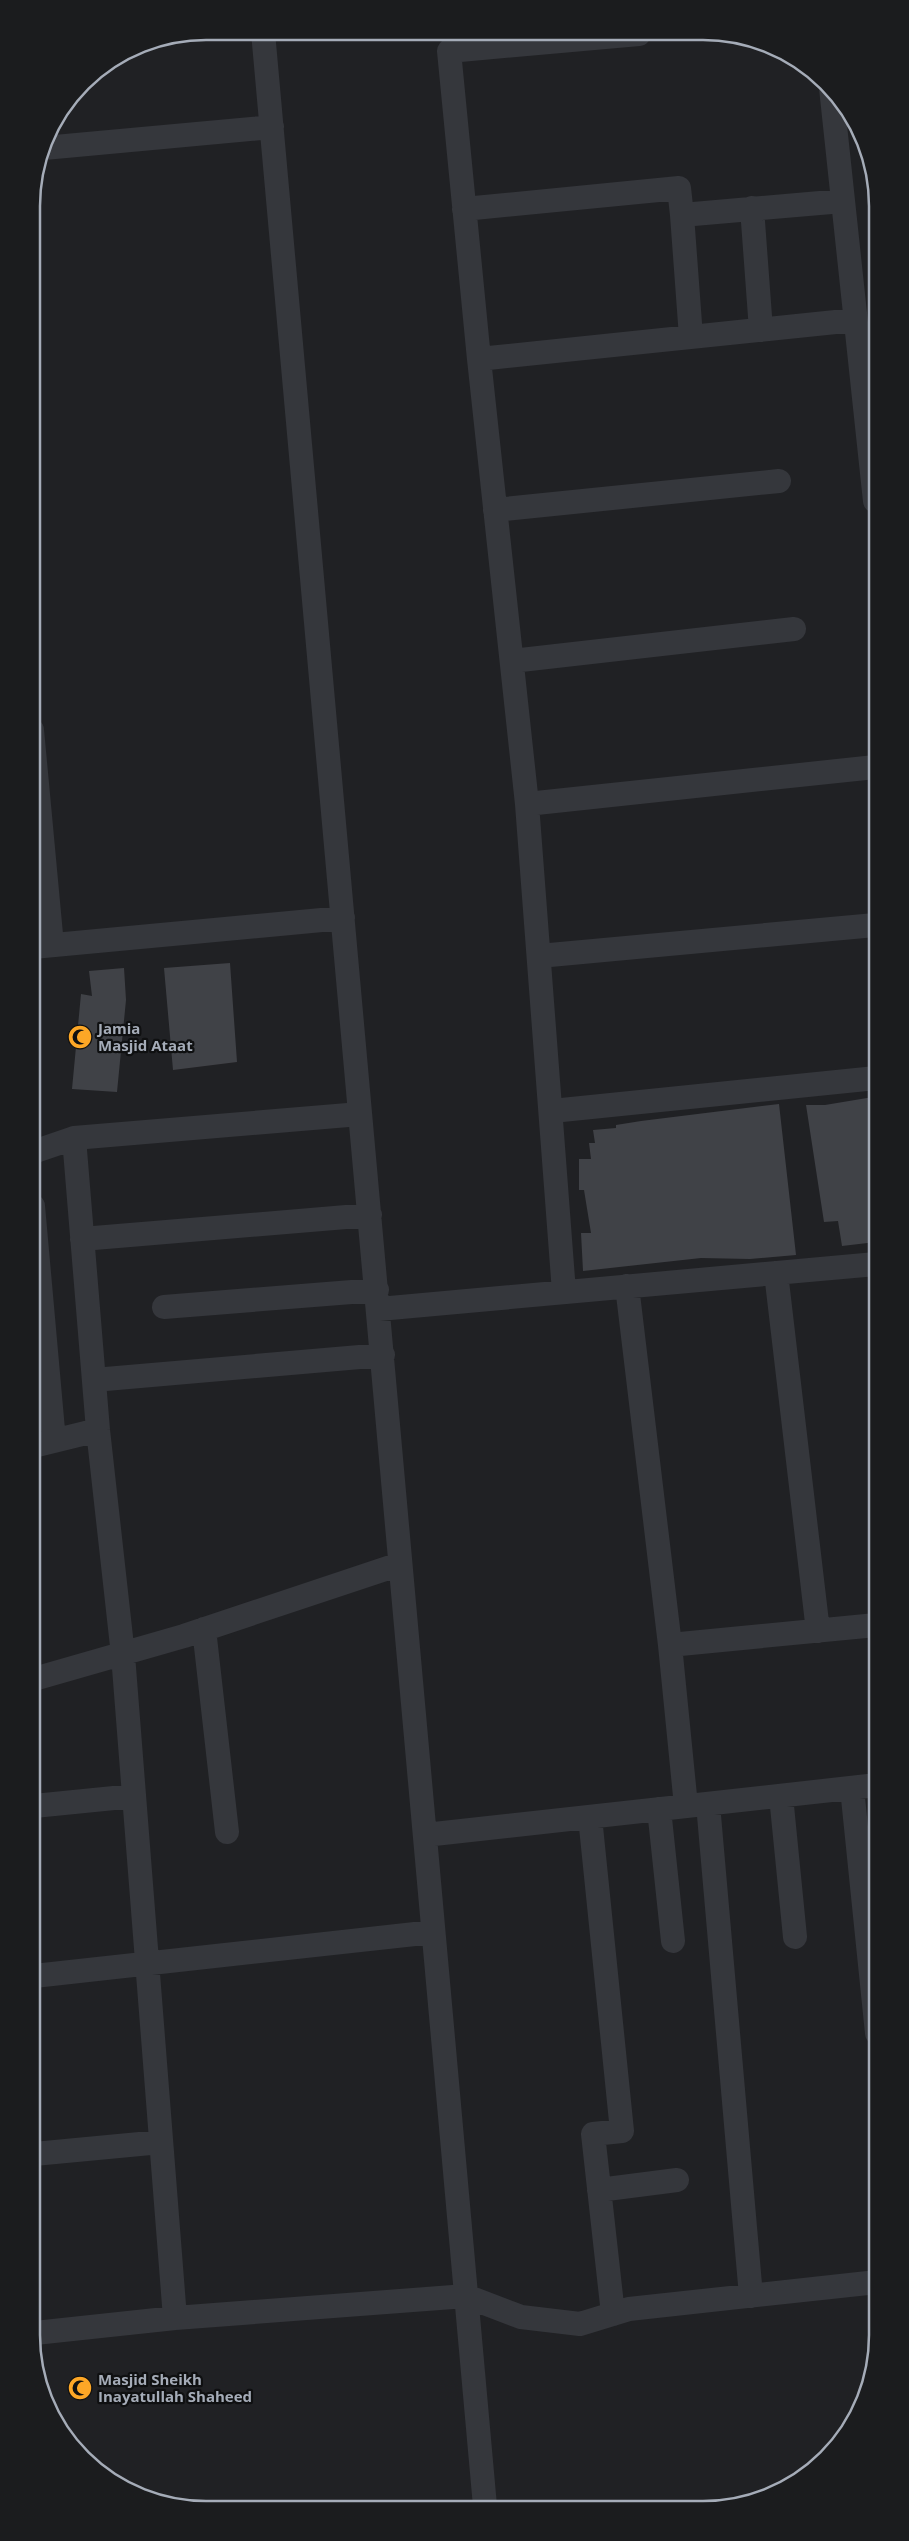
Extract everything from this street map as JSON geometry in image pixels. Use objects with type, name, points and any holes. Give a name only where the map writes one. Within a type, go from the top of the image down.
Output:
[{"type":"street","points":[[264,40],[485,2501]]},
{"type":"street","points":[[564,1292],[552,1111],[527,804],[479,359],[449,51],[572,40]]},
{"type":"street","points":[[837,107],[843,200],[869,444]]},
{"type":"street","points":[[51,147],[272,127]]},
{"type":"street","points":[[464,209],[679,188],[691,337]]},
{"type":"street","points":[[682,215],[843,200]]},
{"type":"street","points":[[752,208],[761,330]]},
{"type":"street","points":[[479,359],[856,320]]},
{"type":"street","points":[[495,510],[779,481]]},
{"type":"street","points":[[512,661],[794,629]]},
{"type":"street","points":[[527,804],[869,768]]},
{"type":"street","points":[[40,900],[42,946],[342,918]]},
{"type":"street","points":[[539,956],[869,926]]},
{"type":"street","points":[[552,1111],[869,1079]]},
{"type":"street","points":[[40,1150],[74,1138],[360,1114]]},
{"type":"street","points":[[74,1138],[98,1430],[123,1655],[175,2318]]},
{"type":"street","points":[[82,1240],[370,1215]]},
{"type":"street","points":[[164,1307],[564,1292],[869,1265]]},
{"type":"street","points":[[776,1273],[818,1631]]},
{"type":"street","points":[[627,1286],[670,1645],[697,1805],[751,2296]]},
{"type":"street","points":[[94,1380],[383,1355]]},
{"type":"street","points":[[40,1357],[44,1443],[98,1430]]},
{"type":"street","points":[[40,1677],[123,1655],[204,1630],[400,1564]]},
{"type":"street","points":[[670,1645],[869,1626]]},
{"type":"street","points":[[204,1630],[227,1832]]},
{"type":"street","points":[[425,1835],[869,1786]]},
{"type":"street","points":[[852,1788],[869,1896]]},
{"type":"street","points":[[40,1805],[134,1796]]},
{"type":"street","points":[[782,1796],[795,1937]]},
{"type":"street","points":[[659,1809],[673,1941]]},
{"type":"street","points":[[590,1817],[622,2131],[593,2134],[613,2314]]},
{"type":"street","points":[[40,1975],[433,1932]]},
{"type":"street","points":[[40,2153],[161,2142]]},
{"type":"street","points":[[600,2190],[677,2180]]},
{"type":"street","points":[[40,2332],[175,2318],[466,2296],[521,2317],[580,2324],[629,2309],[869,2283]]},
{"type":"shaded area","points":[[703,40],[736,43],[767,53],[786,62],[804,74],[820,89],[835,105],[852,132],[866,173],[869,206],[869,2346],[866,2368],[852,2409],[828,2445],[813,2460],[786,2479],[767,2488],[736,2498],[714,2501],[195,2501],[173,2498],[142,2488],[123,2479],[105,2467],[89,2452],[74,2436],[62,2418],[53,2399],[43,2368],[40,2335],[40,195],[43,173],[53,142],[62,123],[74,105],[105,74],[123,62],[153,49],[184,41]]},
{"type":"building","points":[[230,963],[237,1062],[173,1070],[164,968]]},
{"type":"building","points":[[124,968],[126,1000],[117,1092],[72,1089],[81,994],[92,996],[89,971]]},
{"type":"building","points":[[869,1098],[869,1243],[842,1246],[838,1221],[824,1222],[806,1105],[825,1105]]},
{"type":"building","points":[[779,1104],[796,1255],[750,1259],[701,1258],[583,1271],[581,1233],[591,1233],[584,1190],[579,1190],[579,1159],[591,1159],[589,1143],[595,1143],[593,1130],[616,1128],[616,1125],[641,1121]]},
{"type":"place","name":"Jamia Masjid Ataat","points":[[80,1037]]},
{"type":"place","name":"Masjid Sheikh Inayatullah Shaheed","points":[[80,2388]]}]
